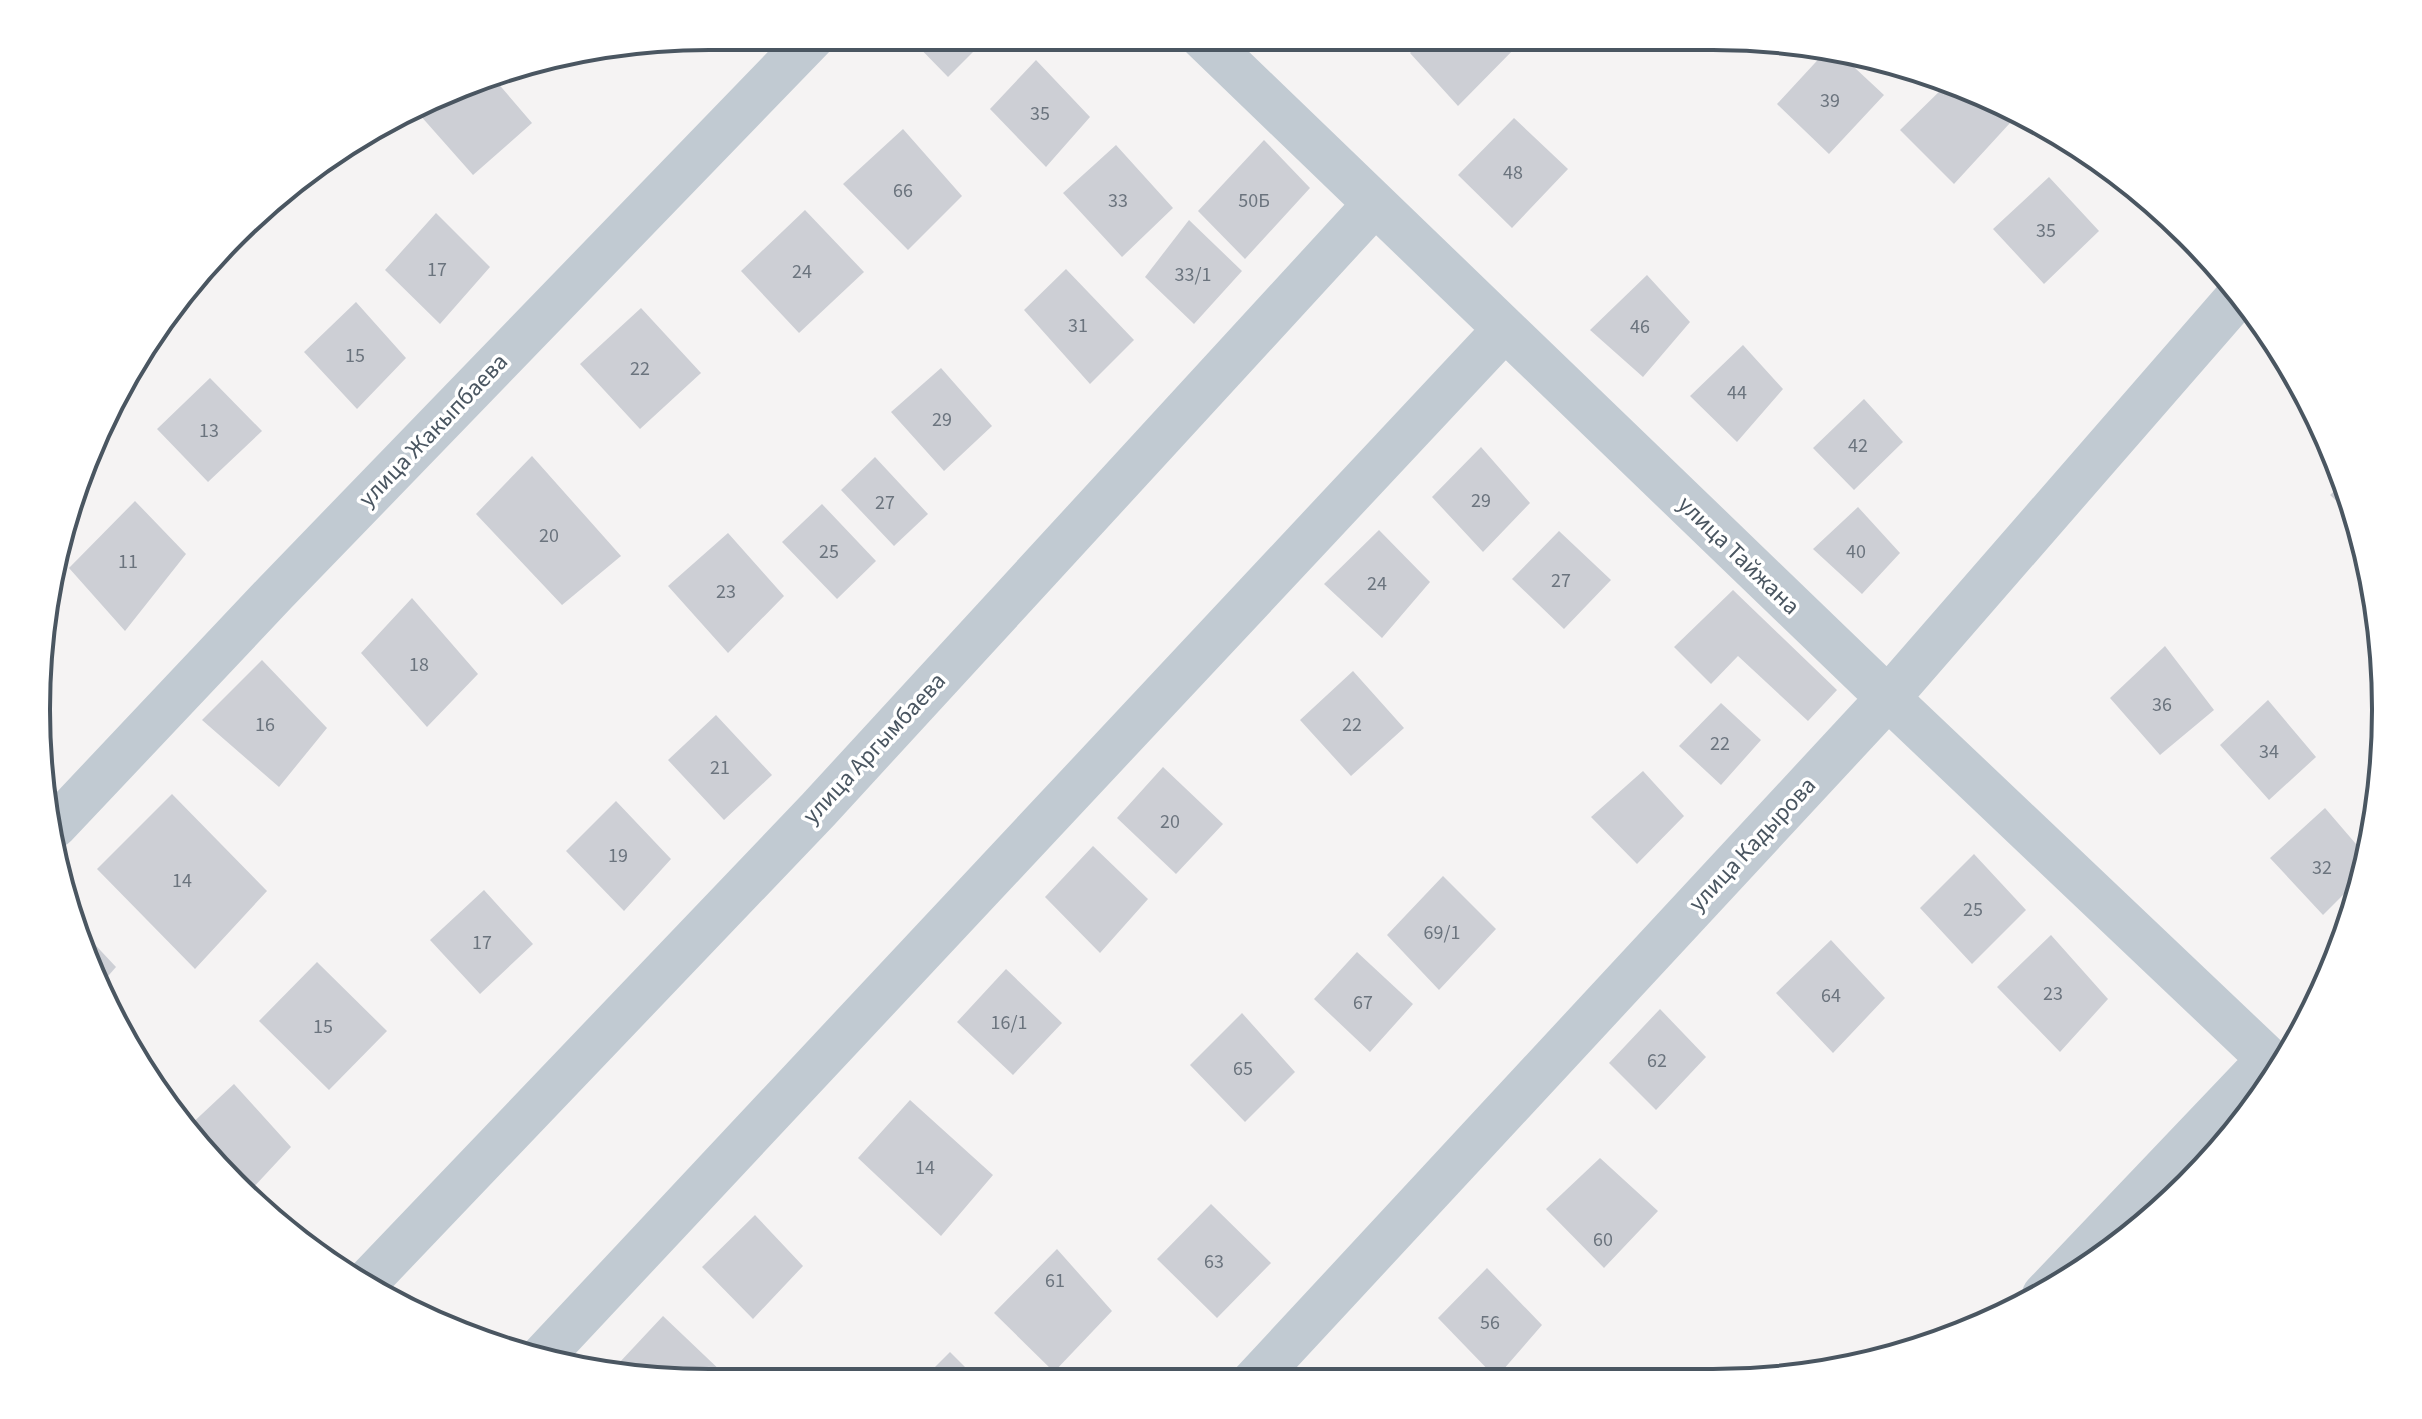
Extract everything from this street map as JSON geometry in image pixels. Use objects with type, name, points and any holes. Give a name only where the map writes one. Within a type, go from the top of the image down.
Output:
[{"type":"street","name":"улица Жакыпбаева","points":[[60,821],[275,593],[800,50]]},
{"type":"street","name":"улица Тайжана","points":[[1215,50],[2270,1061]]},
{"type":"street","name":"улица Аргымбаева","points":[[372,1276],[818,810],[1375,204]]},
{"type":"street","name":"улица Кадырова","points":[[1265,1369],[1888,698],[2232,303]]},
{"type":"street","points":[[549,1349],[1505,329]]},
{"type":"street","points":[[2086,1253],[2256,1083]]},
{"type":"building","points":[[922,50],[975,50],[948,77]]},
{"type":"building","points":[[1413,50],[1513,50],[1458,106],[1410,53]]},
{"type":"building","points":[[1818,59],[1852,65],[1884,95],[1829,154],[1777,104]]},
{"type":"building","points":[[1036,60],[1090,117],[1046,167],[990,109]]},
{"type":"building","points":[[499,85],[532,123],[473,175],[421,117]]},
{"type":"building","points":[[1940,91],[2010,123],[1954,184],[1900,130]]},
{"type":"building","points":[[1514,118],[1568,169],[1512,228],[1458,175]]},
{"type":"building","points":[[903,129],[962,196],[908,250],[843,184]]},
{"type":"building","points":[[1264,140],[1310,188],[1245,259],[1198,211]]},
{"type":"building","points":[[1116,145],[1173,208],[1122,257],[1063,193]]},
{"type":"building","points":[[2049,177],[2099,231],[2044,284],[1993,229]]},
{"type":"building","points":[[805,210],[864,272],[799,333],[741,271]]},
{"type":"building","points":[[436,213],[490,267],[440,324],[385,270]]},
{"type":"building","points":[[1189,220],[1242,271],[1194,324],[1145,277]]},
{"type":"building","points":[[1066,269],[1134,340],[1090,384],[1024,310]]},
{"type":"building","points":[[1647,275],[1690,322],[1643,377],[1590,330]]},
{"type":"building","points":[[356,302],[406,358],[357,409],[304,352]]},
{"type":"building","points":[[641,308],[701,373],[640,429],[580,364]]},
{"type":"building","points":[[1743,345],[1783,389],[1737,442],[1690,396]]},
{"type":"building","points":[[941,368],[992,426],[944,471],[891,412]]},
{"type":"building","points":[[210,378],[262,431],[208,482],[157,429]]},
{"type":"building","points":[[1864,399],[1903,442],[1854,490],[1813,448]]},
{"type":"building","points":[[1481,447],[1530,503],[1483,552],[1432,497]]},
{"type":"building","points":[[532,456],[621,556],[562,605],[476,514]]},
{"type":"building","points":[[875,457],[928,514],[894,546],[841,490]]},
{"type":"building","points":[[135,501],[186,554],[125,631],[69,568]]},
{"type":"building","points":[[822,504],[876,561],[837,599],[782,542]]},
{"type":"building","points":[[1858,507],[1900,553],[1862,594],[1813,549]]},
{"type":"building","points":[[1379,530],[1430,582],[1382,638],[1324,584]]},
{"type":"building","points":[[1559,531],[1611,580],[1564,629],[1512,579]]},
{"type":"building","points":[[728,533],[784,596],[728,653],[668,586]]},
{"type":"building","points":[[1733,590],[1837,690],[1808,721],[1738,656],[1711,684],[1674,647]]},
{"type":"building","points":[[412,598],[478,674],[427,727],[361,653]]},
{"type":"building","points":[[2165,646],[2214,710],[2160,755],[2110,698]]},
{"type":"building","points":[[262,660],[327,728],[279,787],[202,720]]},
{"type":"building","points":[[1353,671],[1404,728],[1351,776],[1300,720]]},
{"type":"building","points":[[2268,700],[2316,757],[2269,800],[2220,745]]},
{"type":"building","points":[[1721,703],[1761,740],[1721,785],[1679,746]]},
{"type":"building","points":[[716,715],[772,775],[724,820],[668,760]]},
{"type":"building","points":[[1163,767],[1223,824],[1176,874],[1117,818]]},
{"type":"building","points":[[1643,771],[1684,816],[1637,864],[1591,817]]},
{"type":"building","points":[[172,794],[267,891],[195,969],[97,869]]},
{"type":"building","points":[[616,801],[671,859],[624,911],[566,851]]},
{"type":"building","points":[[2325,808],[2357,846],[2346,892],[2323,915],[2270,858]]},
{"type":"building","points":[[1093,846],[1148,899],[1100,953],[1045,897]]},
{"type":"building","points":[[1974,854],[2026,910],[1972,964],[1920,908]]},
{"type":"building","points":[[1443,876],[1496,929],[1439,990],[1387,935]]},
{"type":"building","points":[[484,890],[533,944],[480,994],[430,940]]},
{"type":"building","points":[[2051,935],[2108,999],[2060,1052],[1997,987]]},
{"type":"building","points":[[1831,940],[1885,998],[1833,1053],[1776,993]]},
{"type":"building","points":[[93,942],[116,967],[107,977]]},
{"type":"building","points":[[1357,952],[1413,1004],[1370,1052],[1314,999]]},
{"type":"building","points":[[317,962],[387,1031],[329,1090],[259,1021]]},
{"type":"building","points":[[1006,969],[1062,1023],[1013,1075],[957,1022]]},
{"type":"building","points":[[1660,1009],[1706,1057],[1656,1110],[1609,1063]]},
{"type":"building","points":[[1242,1013],[1295,1072],[1245,1122],[1190,1065]]},
{"type":"building","points":[[234,1084],[291,1147],[254,1186],[195,1121]]},
{"type":"building","points":[[910,1100],[993,1175],[941,1236],[858,1158]]},
{"type":"building","points":[[1600,1158],[1658,1211],[1604,1268],[1546,1209]]},
{"type":"building","points":[[1211,1204],[1271,1263],[1217,1318],[1157,1259]]},
{"type":"building","points":[[755,1215],[803,1266],[753,1319],[702,1267]]},
{"type":"building","points":[[1057,1249],[1112,1311],[1057,1369],[1051,1369],[994,1313]]},
{"type":"building","points":[[1487,1268],[1542,1325],[1504,1369],[1487,1369],[1438,1318]]},
{"type":"building","points":[[663,1316],[719,1369],[666,1368],[620,1362]]},
{"type":"building","points":[[950,1352],[967,1369],[933,1369]]}]
